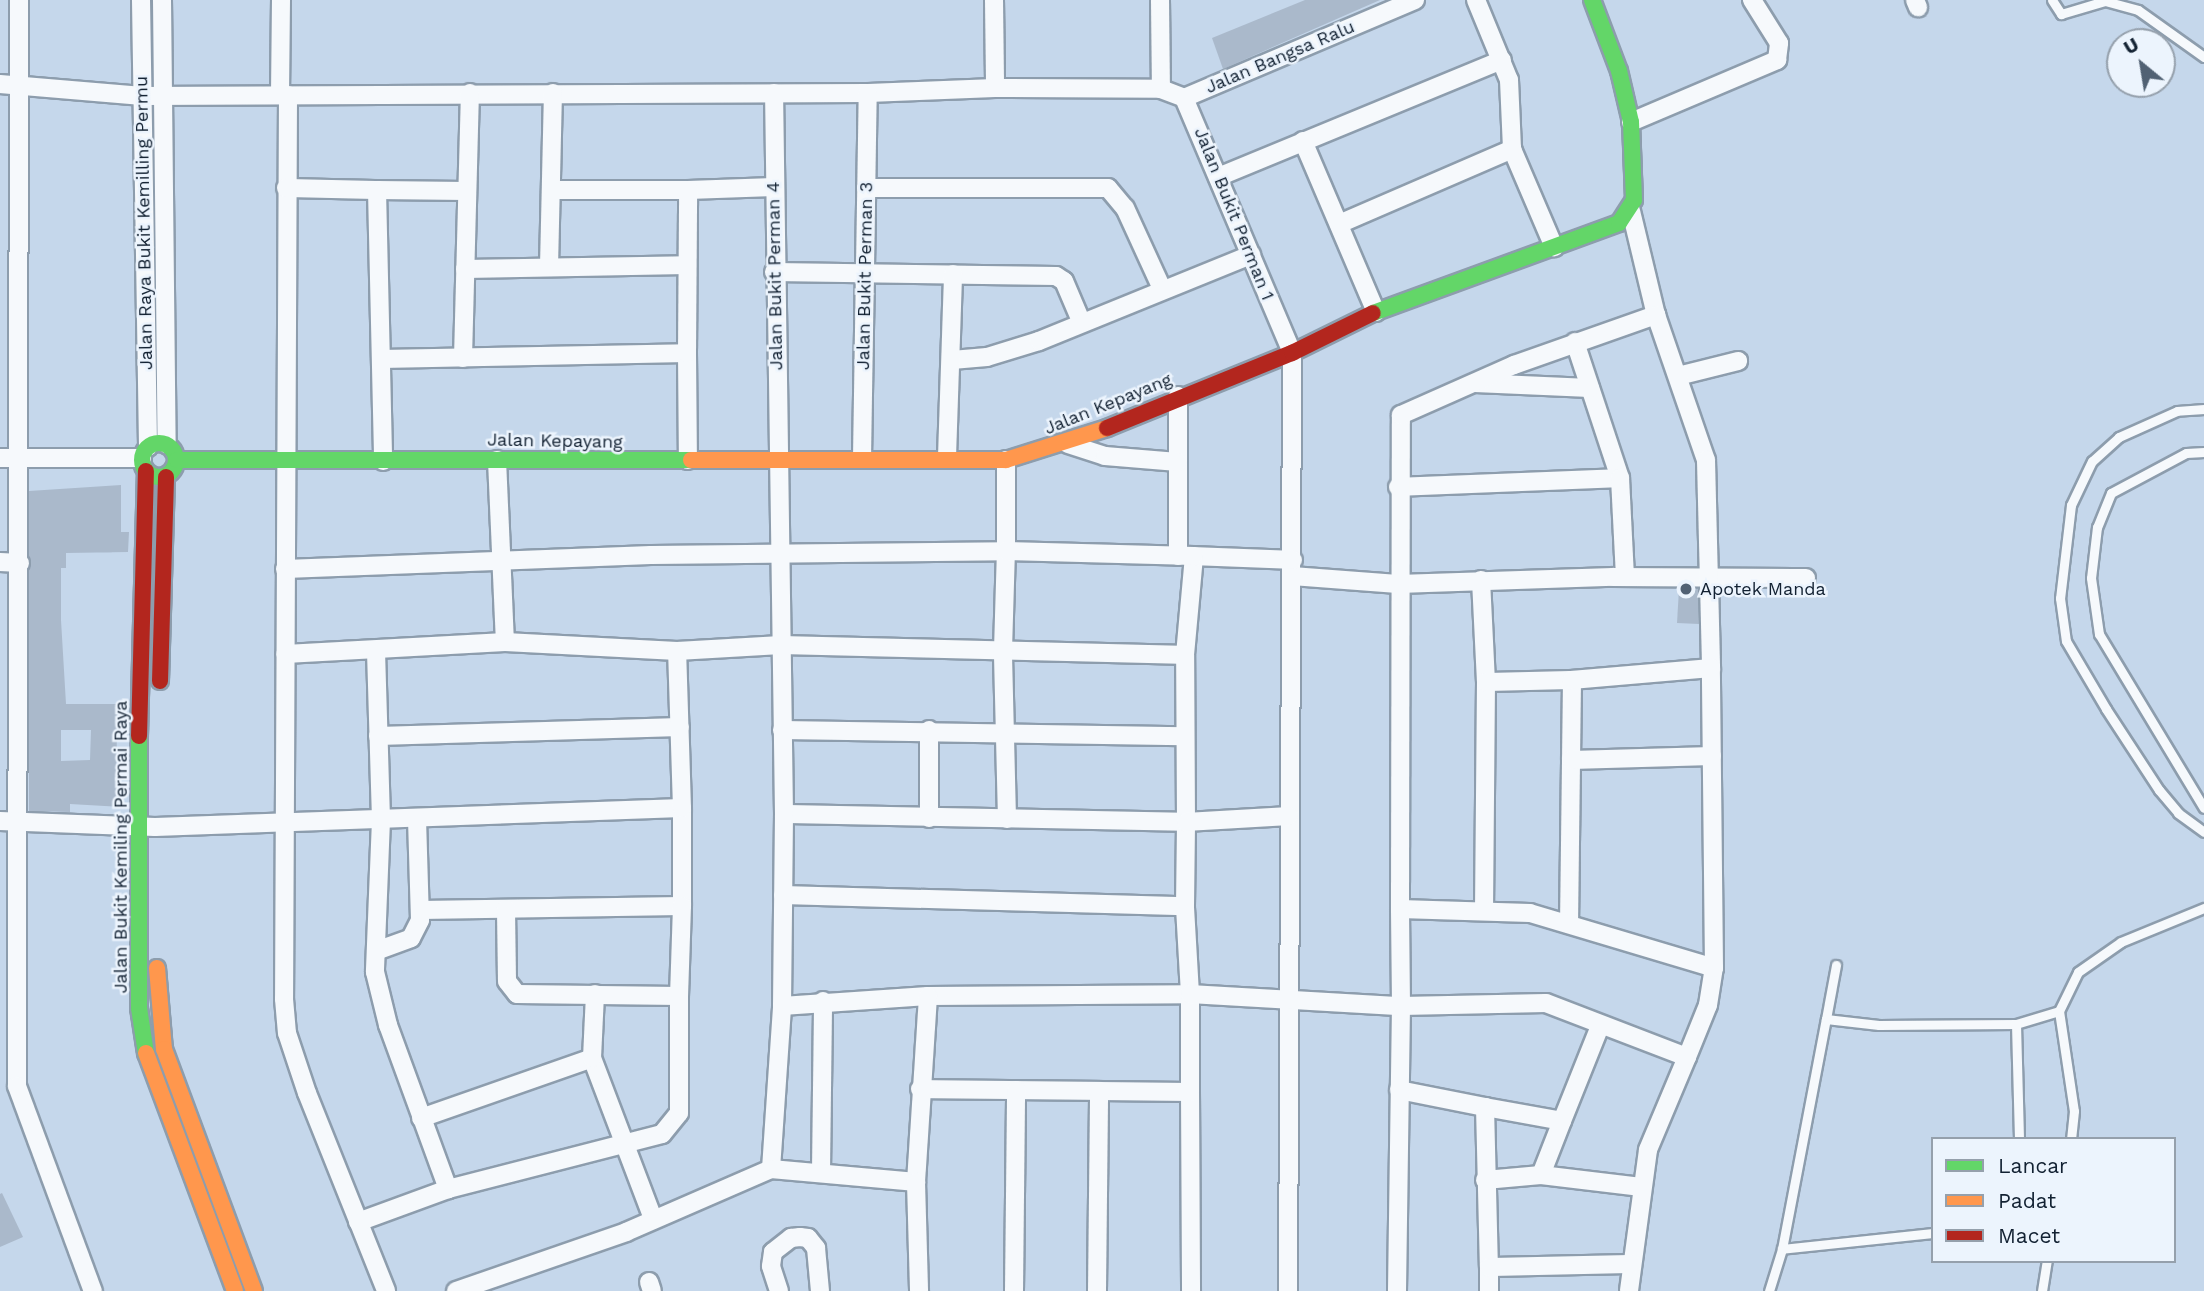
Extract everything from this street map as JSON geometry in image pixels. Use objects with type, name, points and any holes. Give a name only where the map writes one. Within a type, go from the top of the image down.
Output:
[{"type":"street","points":[[19,0],[20,84],[8,354],[7,458],[20,563],[9,653],[8,1089],[93,1291]]},
{"type":"street","name":"Jalan Raya Bukit Kemilling Permu","points":[[141,0],[145,459]]},
{"type":"street","name":"Jalan Raya Bukit Kemilling Permu","points":[[162,0],[167,444]]},
{"type":"street","points":[[281,0],[286,188],[284,821],[287,1032],[386,1291]]},
{"type":"street","points":[[994,0],[995,88]]},
{"type":"street","points":[[1160,0],[1161,89]]},
{"type":"street","name":"Jalan Bangsa Ralu","points":[[1184,98],[1415,0]]},
{"type":"street","points":[[1476,0],[1508,80],[1512,149],[1554,247]]},
{"type":"street","points":[[1592,0],[1619,71],[1631,122],[1634,200],[1631,211],[1656,315],[1706,460],[1710,577],[1714,968],[1708,1005],[1648,1150],[1629,1291]]},
{"type":"street","points":[[1631,122],[1777,60],[1779,43],[1752,0]]},
{"type":"street","points":[[1219,177],[1502,60]]},
{"type":"street","points":[[0,84],[142,96],[868,93],[995,88],[1161,89],[1184,98]]},
{"type":"street","points":[[463,358],[470,93]]},
{"type":"street","points":[[549,267],[553,93]]},
{"type":"street","name":"Jalan Bukit Perman 4","points":[[771,1169],[782,1006],[784,814],[774,272],[774,93]]},
{"type":"street","name":"Jalan Bukit Perman 3","points":[[862,458],[868,93]]},
{"type":"street","name":"Jalan Bukit Perman 1","points":[[1184,98],[1292,353]]},
{"type":"street","points":[[1303,141],[1376,312]]},
{"type":"street","points":[[1339,224],[1512,149]]},
{"type":"street","points":[[551,190],[774,187]]},
{"type":"street","points":[[286,188],[466,191]]},
{"type":"street","points":[[866,188],[1108,188],[1125,208],[1162,289]]},
{"type":"street","points":[[377,190],[383,461]]},
{"type":"street","points":[[688,190],[688,460]]},
{"type":"street","name":"Jalan Kepayang","points":[[177,460],[947,457],[1006,460],[1068,444],[1178,396],[1292,353],[1376,312],[1554,247],[1606,231],[1631,211]]},
{"type":"street","points":[[952,360],[987,357],[1039,341],[1081,321],[1251,255]]},
{"type":"street","points":[[465,269],[687,265]]},
{"type":"street","points":[[774,272],[1056,276],[1064,281],[1081,321]]},
{"type":"street","points":[[947,457],[953,274]]},
{"type":"street","points":[[1397,1291],[1401,1006],[1398,487],[1401,415],[1470,383],[1575,342],[1656,315]]},
{"type":"street","points":[[1575,342],[1620,478],[1625,578]]},
{"type":"street","points":[[382,359],[687,353]]},
{"type":"street","points":[[1288,1291],[1292,353]]},
{"type":"street","points":[[1678,376],[1738,361]]},
{"type":"street","points":[[1470,383],[1590,388]]},
{"type":"street","points":[[1178,396],[1178,462],[1186,556],[1185,906],[1190,994],[1191,1291]]},
{"type":"street","points":[[7,458],[145,459],[167,444],[177,460],[166,477],[159,701]]},
{"type":"street","points":[[1068,444],[1105,456],[1178,462]]},
{"type":"street","points":[[145,459],[166,477]]},
{"type":"street","name":"Jalan Bukit Kemiling Permai Raya","points":[[145,459],[146,826],[139,1008],[148,1057],[234,1291]]},
{"type":"street","points":[[497,460],[504,562],[505,642]]},
{"type":"street","points":[[1006,460],[1003,650],[1007,819]]},
{"type":"street","points":[[1398,487],[1620,478]]},
{"type":"street","points":[[285,569],[780,553],[1006,551],[1186,556],[1398,584],[1481,580],[1806,578]]},
{"type":"street","points":[[0,562],[20,563]]},
{"type":"street","points":[[1481,580],[1486,682],[1484,909]]},
{"type":"street","points":[[285,654],[505,642],[677,651],[781,645],[1185,655]]},
{"type":"street","points":[[376,651],[381,820],[375,972],[388,1025],[448,1189]]},
{"type":"street","points":[[358,1222],[448,1189],[662,1134],[679,1113],[682,808],[677,651]]},
{"type":"street","points":[[1486,682],[1572,680],[1711,668]]},
{"type":"street","points":[[1569,924],[1572,680]]},
{"type":"street","points":[[378,736],[680,727]]},
{"type":"street","points":[[782,730],[1007,731],[1184,736]]},
{"type":"street","points":[[929,730],[929,818]]},
{"type":"street","points":[[1571,760],[1712,756]]},
{"type":"street","name":"Jalan Bukit Kemiling Permai Raya","points":[[157,771],[146,826],[157,1000],[164,1049],[254,1291]]},
{"type":"street","points":[[9,821],[146,826],[417,820],[682,808]]},
{"type":"street","points":[[784,814],[1186,822],[1289,816]]},
{"type":"street","points":[[376,951],[411,938],[419,910],[417,820]]},
{"type":"street","points":[[783,895],[1185,906]]},
{"type":"street","points":[[419,910],[682,906]]},
{"type":"street","points":[[506,909],[507,981],[512,991],[679,996]]},
{"type":"street","points":[[1400,909],[1484,909],[1530,913],[1714,968]]},
{"type":"street","points":[[595,994],[592,1058],[653,1219]]},
{"type":"street","points":[[782,1006],[822,1001],[928,996],[1190,994],[1289,1002],[1401,1006],[1546,1003],[1600,1026],[1687,1057]]},
{"type":"street","points":[[919,1291],[916,1182],[928,996]]},
{"type":"street","points":[[821,1171],[822,1001]]},
{"type":"street","points":[[1541,1175],[1600,1026]]},
{"type":"street","points":[[421,1118],[592,1058]]},
{"type":"street","points":[[920,1089],[1190,1092]]},
{"type":"street","points":[[1014,1291],[1016,1090]]},
{"type":"street","points":[[1399,1090],[1562,1122]]},
{"type":"street","points":[[1097,1291],[1099,1091]]},
{"type":"street","points":[[1485,1107],[1489,1291]]},
{"type":"street","points":[[456,1291],[653,1219],[771,1169],[821,1171],[916,1182]]},
{"type":"street","points":[[1485,1180],[1541,1175],[1641,1187]]},
{"type":"street","points":[[779,1291],[771,1266],[773,1252],[791,1237],[800,1237],[808,1238],[816,1248],[820,1291]]},
{"type":"street","points":[[1489,1267],[1632,1264]]},
{"type":"lane","points":[[2052,0],[2061,13],[2105,1],[2138,10],[2204,57]]},
{"type":"lane","points":[[2204,409],[2177,411],[2119,437],[2092,461],[2071,505],[2060,598],[2066,641],[2106,709],[2178,813],[2204,832]]},
{"type":"lane","points":[[2204,452],[2186,453],[2111,493],[2097,527],[2091,578],[2099,634],[2204,808]]},
{"type":"lane","points":[[2071,1137],[2074,1111],[2059,1011],[2078,972],[2121,942],[2204,908]]},
{"type":"lane","points":[[1769,1291],[1782,1249],[1836,965]]},
{"type":"lane","points":[[1826,1018],[1879,1025],[2016,1024],[2059,1011]]},
{"type":"lane","points":[[2016,1024],[2019,1137]]},
{"type":"lane","points":[[1782,1249],[1931,1233]]},
{"type":"lane","points":[[2042,1291],[2047,1263]]},
{"type":"building","points":[[1305,0],[1380,0],[1223,69],[1212,38]]},
{"type":"building","points":[[121,485],[121,532],[129,532],[128,552],[66,553],[66,568],[61,568],[61,620],[66,704],[124,704],[124,729],[117,729],[116,786],[122,787],[122,807],[70,804],[70,812],[29,811],[29,491]],"holes":[[[61,730],[91,730],[90,760],[61,761]]]},
{"type":"building","points":[[1679,589],[1698,589],[1699,624],[1677,623]]},
{"type":"building","points":[[2,1193],[23,1237],[0,1247],[0,1194]]},
{"type":"traffic: fast","points":[[1373,313],[1619,223],[1634,200],[1631,122],[1619,71],[1592,0]]},
{"type":"traffic: fast","points":[[159,443],[171,448],[176,460],[171,472],[159,477],[147,472],[142,460],[147,448],[159,443]]},
{"type":"traffic: fast","points":[[177,460],[691,460]]},
{"type":"traffic: fast","points":[[139,736],[139,1008],[146,1053]]},
{"type":"traffic: slow","points":[[691,460],[1006,460],[1107,428]]},
{"type":"traffic: slow","points":[[157,968],[164,1049],[254,1291]]},
{"type":"traffic: slow","points":[[146,1053],[235,1291]]},
{"type":"traffic: jam","points":[[1107,428],[1292,353],[1373,313]]},
{"type":"traffic: jam","points":[[139,736],[146,471]]},
{"type":"traffic: jam","points":[[160,681],[166,477]]},
{"type":"place","name":"Apotek Manda","points":[[1686,589]]}]
